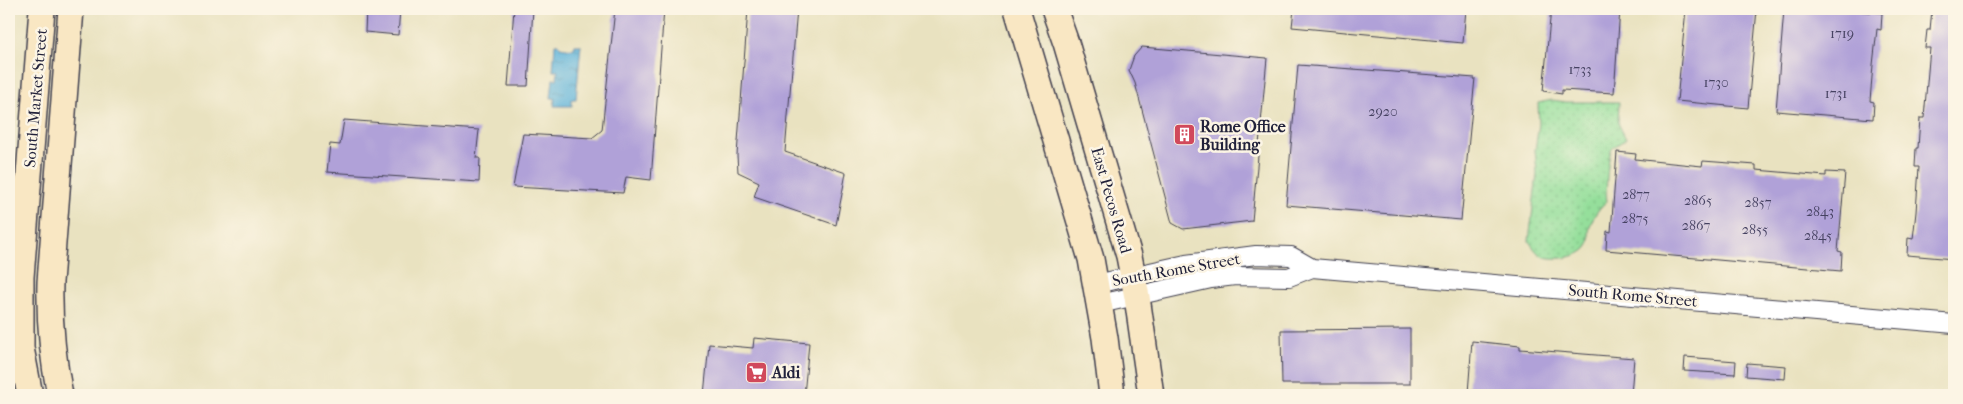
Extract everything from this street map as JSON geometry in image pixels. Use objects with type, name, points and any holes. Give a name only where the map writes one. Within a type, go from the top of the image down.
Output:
[{"type":"street","name":"South Market Street","points":[[30,395],[21,348],[21,287],[42,9]]},
{"type":"street","name":"South Market Street","points":[[60,395],[52,355],[49,312],[71,9]]},
{"type":"street","points":[[1018,9],[1091,259],[1098,294],[1112,395]]},
{"type":"street","name":"East Pecos Road","points":[[1054,9],[1096,142],[1135,286],[1150,395]]},
{"type":"street","name":"South Rome Street","points":[[1098,294],[1135,286],[1181,284],[1235,276],[1289,277],[1312,268],[1954,324]]},
{"type":"green space","points":[[1552,100],[1566,102],[1619,102],[1618,123],[1626,139],[1612,149],[1607,174],[1607,201],[1597,211],[1593,219],[1589,232],[1589,244],[1586,249],[1575,255],[1561,258],[1542,256],[1529,241],[1537,174],[1535,150],[1539,124],[1538,103]]},
{"type":"green space","points":[[10,191],[18,395],[9,395]]},
{"type":"water","points":[[555,44],[560,44],[560,47],[573,49],[575,45],[581,45],[576,99],[572,99],[572,106],[554,106],[555,98],[551,98],[553,79],[557,79],[558,71],[553,71]]},
{"type":"building","points":[[366,9],[400,9],[398,35],[365,32]]},
{"type":"building","points":[[514,9],[533,9],[528,86],[508,86]]},
{"type":"building","points":[[615,9],[664,9],[651,180],[626,177],[623,193],[513,187],[523,134],[592,138],[602,130]]},
{"type":"building","points":[[748,9],[797,9],[785,152],[846,173],[836,225],[754,197],[759,182],[738,172],[737,155]]},
{"type":"building","points":[[1294,9],[1466,9],[1463,43],[1292,27]]},
{"type":"building","points":[[1551,9],[1620,9],[1614,93],[1562,90],[1562,94],[1543,91]]},
{"type":"building","points":[[1686,9],[1757,9],[1748,108],[1677,101]]},
{"type":"building","points":[[1784,9],[1824,9],[1882,13],[1881,30],[1877,29],[1873,65],[1870,101],[1874,102],[1873,119],[1776,111]]},
{"type":"building","points":[[1932,9],[1954,9],[1954,259],[1907,255],[1908,238],[1913,239],[1916,212],[1919,167],[1915,167],[1916,148],[1918,148],[1920,118],[1924,118],[1930,48],[1925,48],[1927,30],[1930,30]]},
{"type":"building","name":"Rome Office Building","points":[[1142,47],[1267,58],[1252,221],[1183,229],[1172,223],[1135,83],[1129,70],[1134,56]]},
{"type":"building","points":[[1298,65],[1475,78],[1461,220],[1286,205]]},
{"type":"building","points":[[344,120],[479,130],[476,158],[480,158],[479,182],[327,172],[330,144],[340,145]]},
{"type":"building","points":[[1617,152],[1636,154],[1635,159],[1702,166],[1703,161],[1756,165],[1756,170],[1826,176],[1826,172],[1845,173],[1838,251],[1842,252],[1841,271],[1606,250],[1607,231],[1611,232]]},
{"type":"building","points":[[1410,329],[1410,384],[1282,384],[1281,330]]},
{"type":"building","name":"Aldi","points":[[754,338],[809,343],[804,395],[704,395],[709,344],[753,348]]},
{"type":"building","points":[[1472,341],[1520,346],[1520,349],[1634,358],[1631,395],[1506,395],[1468,393]]},
{"type":"building","points":[[1685,357],[1736,361],[1735,374],[1684,371]]},
{"type":"building","points":[[1747,363],[1786,366],[1785,379],[1746,376]]},
{"type":"place","name":"Rome Office Building","points":[[1184,135]]},
{"type":"place","name":"Aldi","points":[[756,372]]}]
